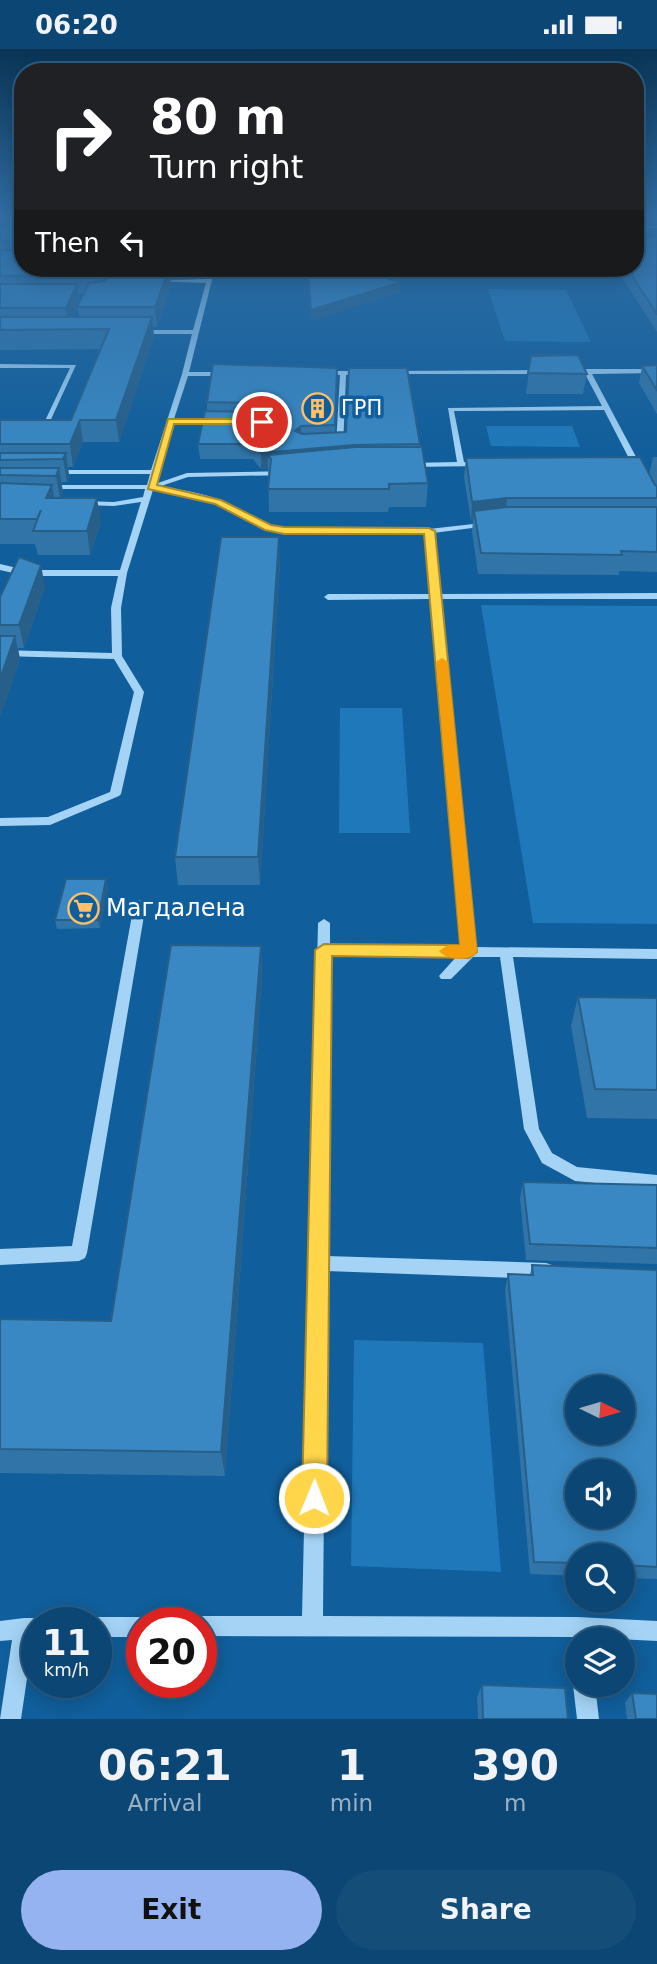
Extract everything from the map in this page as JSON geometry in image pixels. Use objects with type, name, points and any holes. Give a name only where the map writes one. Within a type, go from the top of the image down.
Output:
[{"type":"street","points":[[0,822],[50,821],[115,794],[139,692],[117,656],[116,608],[123,573],[185,374],[205,297]]},
{"type":"street","points":[[127,332],[195,332]]},
{"type":"street","points":[[0,366],[74,366],[46,427],[34,427]]},
{"type":"street","points":[[384,373],[657,371]]},
{"type":"street","points":[[587,372],[646,483]]},
{"type":"street","points":[[317,373],[370,373]]},
{"type":"street","points":[[328,445],[341,445],[343,373]]},
{"type":"street","points":[[185,374],[237,374]]},
{"type":"street","points":[[461,464],[450,409],[607,408]]},
{"type":"street","points":[[171,421],[236,422]]},
{"type":"street","points":[[622,464],[635,463]]},
{"type":"street","points":[[394,465],[488,464]]},
{"type":"street","points":[[39,472],[156,472]]},
{"type":"street","points":[[151,487],[187,475],[298,472]]},
{"type":"street","points":[[41,487],[151,487],[218,502],[268,528],[284,531],[429,531],[492,524]]},
{"type":"street","points":[[76,503],[114,504],[147,499]]},
{"type":"street","points":[[429,531],[469,952],[446,976]]},
{"type":"street","points":[[0,567],[26,573],[123,573]]},
{"type":"street","points":[[328,597],[657,596]]},
{"type":"street","points":[[0,653],[117,656]]},
{"type":"street","points":[[0,1257],[79,1253],[134,952],[140,904]]},
{"type":"street","points":[[312,1625],[324,923]]},
{"type":"street","points":[[324,950],[657,954]]},
{"type":"street","points":[[506,952],[532,1129],[547,1158],[575,1174],[657,1182]]},
{"type":"street","points":[[319,1263],[562,1271]]},
{"type":"street","points":[[217,1626],[312,1625],[565,1634]]},
{"type":"street","points":[[0,1630],[21,1629]]},
{"type":"street","points":[[635,1632],[657,1631]]},
{"type":"street","points":[[10,1719],[21,1671]]},
{"type":"street","points":[[585,1697],[588,1719]]},
{"type":"shaded area","points":[[491,297],[569,297],[591,342],[505,341]]},
{"type":"shaded area","points":[[486,426],[572,426],[580,447],[491,446]]},
{"type":"shaded area","points":[[481,605],[657,606],[657,924],[533,923]]},
{"type":"shaded area","points":[[340,708],[402,708],[410,833],[339,833]]},
{"type":"shaded area","points":[[354,1340],[483,1343],[501,1572],[351,1566]]},
{"type":"building","points":[[0,297],[71,297],[66,308],[0,308]]},
{"type":"building","points":[[82,297],[159,297],[155,307],[77,307]]},
{"type":"building","points":[[310,297],[353,297],[311,310]]},
{"type":"building","points":[[646,297],[657,297],[657,314]]},
{"type":"building","points":[[0,317],[152,317],[116,420],[80,420],[70,444],[0,444],[0,420],[71,420],[109,329],[0,330]]},
{"type":"building","points":[[578,355],[587,374],[528,373],[531,356]]},
{"type":"building","points":[[213,364],[337,368],[335,425],[301,426],[295,431],[302,434],[346,432],[349,368],[407,368],[420,444],[354,445],[261,453],[253,444],[198,444],[205,411],[261,412],[267,408],[261,403],[207,402]]},
{"type":"building","points":[[657,365],[657,390],[642,366]]},
{"type":"building","points":[[355,447],[422,447],[428,483],[389,484],[389,489],[268,489],[271,459],[268,455]]},
{"type":"building","points":[[0,453],[66,453],[63,459],[0,460]]},
{"type":"building","points":[[640,457],[657,486],[657,498],[507,498],[472,502],[466,458]]},
{"type":"building","points":[[0,468],[59,468],[56,476],[0,475]]},
{"type":"building","points":[[0,483],[52,485],[46,498],[97,498],[87,531],[33,531],[41,510],[37,519],[0,519]]},
{"type":"building","points":[[507,507],[657,507],[657,552],[621,551],[622,555],[481,553],[474,511]]},
{"type":"building","points":[[221,537],[279,537],[258,857],[175,857]]},
{"type":"building","points":[[19,557],[41,565],[19,625],[0,625],[0,597]]},
{"type":"building","points":[[0,636],[15,636],[0,679]]},
{"type":"building","name":"Магдалена","points":[[66,879],[106,879],[98,920],[55,920]]},
{"type":"building","points":[[171,945],[261,946],[221,1452],[0,1449],[0,1319],[111,1321]]},
{"type":"building","points":[[578,997],[657,998],[657,1090],[595,1089]]},
{"type":"building","points":[[523,1182],[657,1185],[657,1248],[530,1244]]},
{"type":"building","points":[[532,1265],[657,1270],[657,1567],[635,1566],[635,1543],[565,1543],[565,1563],[534,1562],[508,1274],[533,1275]]},
{"type":"building","points":[[482,1685],[565,1688],[568,1719],[483,1719]]},
{"type":"building","points":[[635,1693],[657,1694],[657,1719],[636,1719],[633,1697]]},
{"type":"slow traffic","points":[[442,662],[469,952],[448,951]]},
{"type":"place","name":"ГРП","points":[[318,408]]},
{"type":"place","name":"Магдалена","points":[[83,908]]},
{"type":"route","points":[[262,422],[171,421],[151,487],[189,493],[218,502],[268,528],[284,531],[429,531],[469,952],[324,950],[314,1498]]}]
